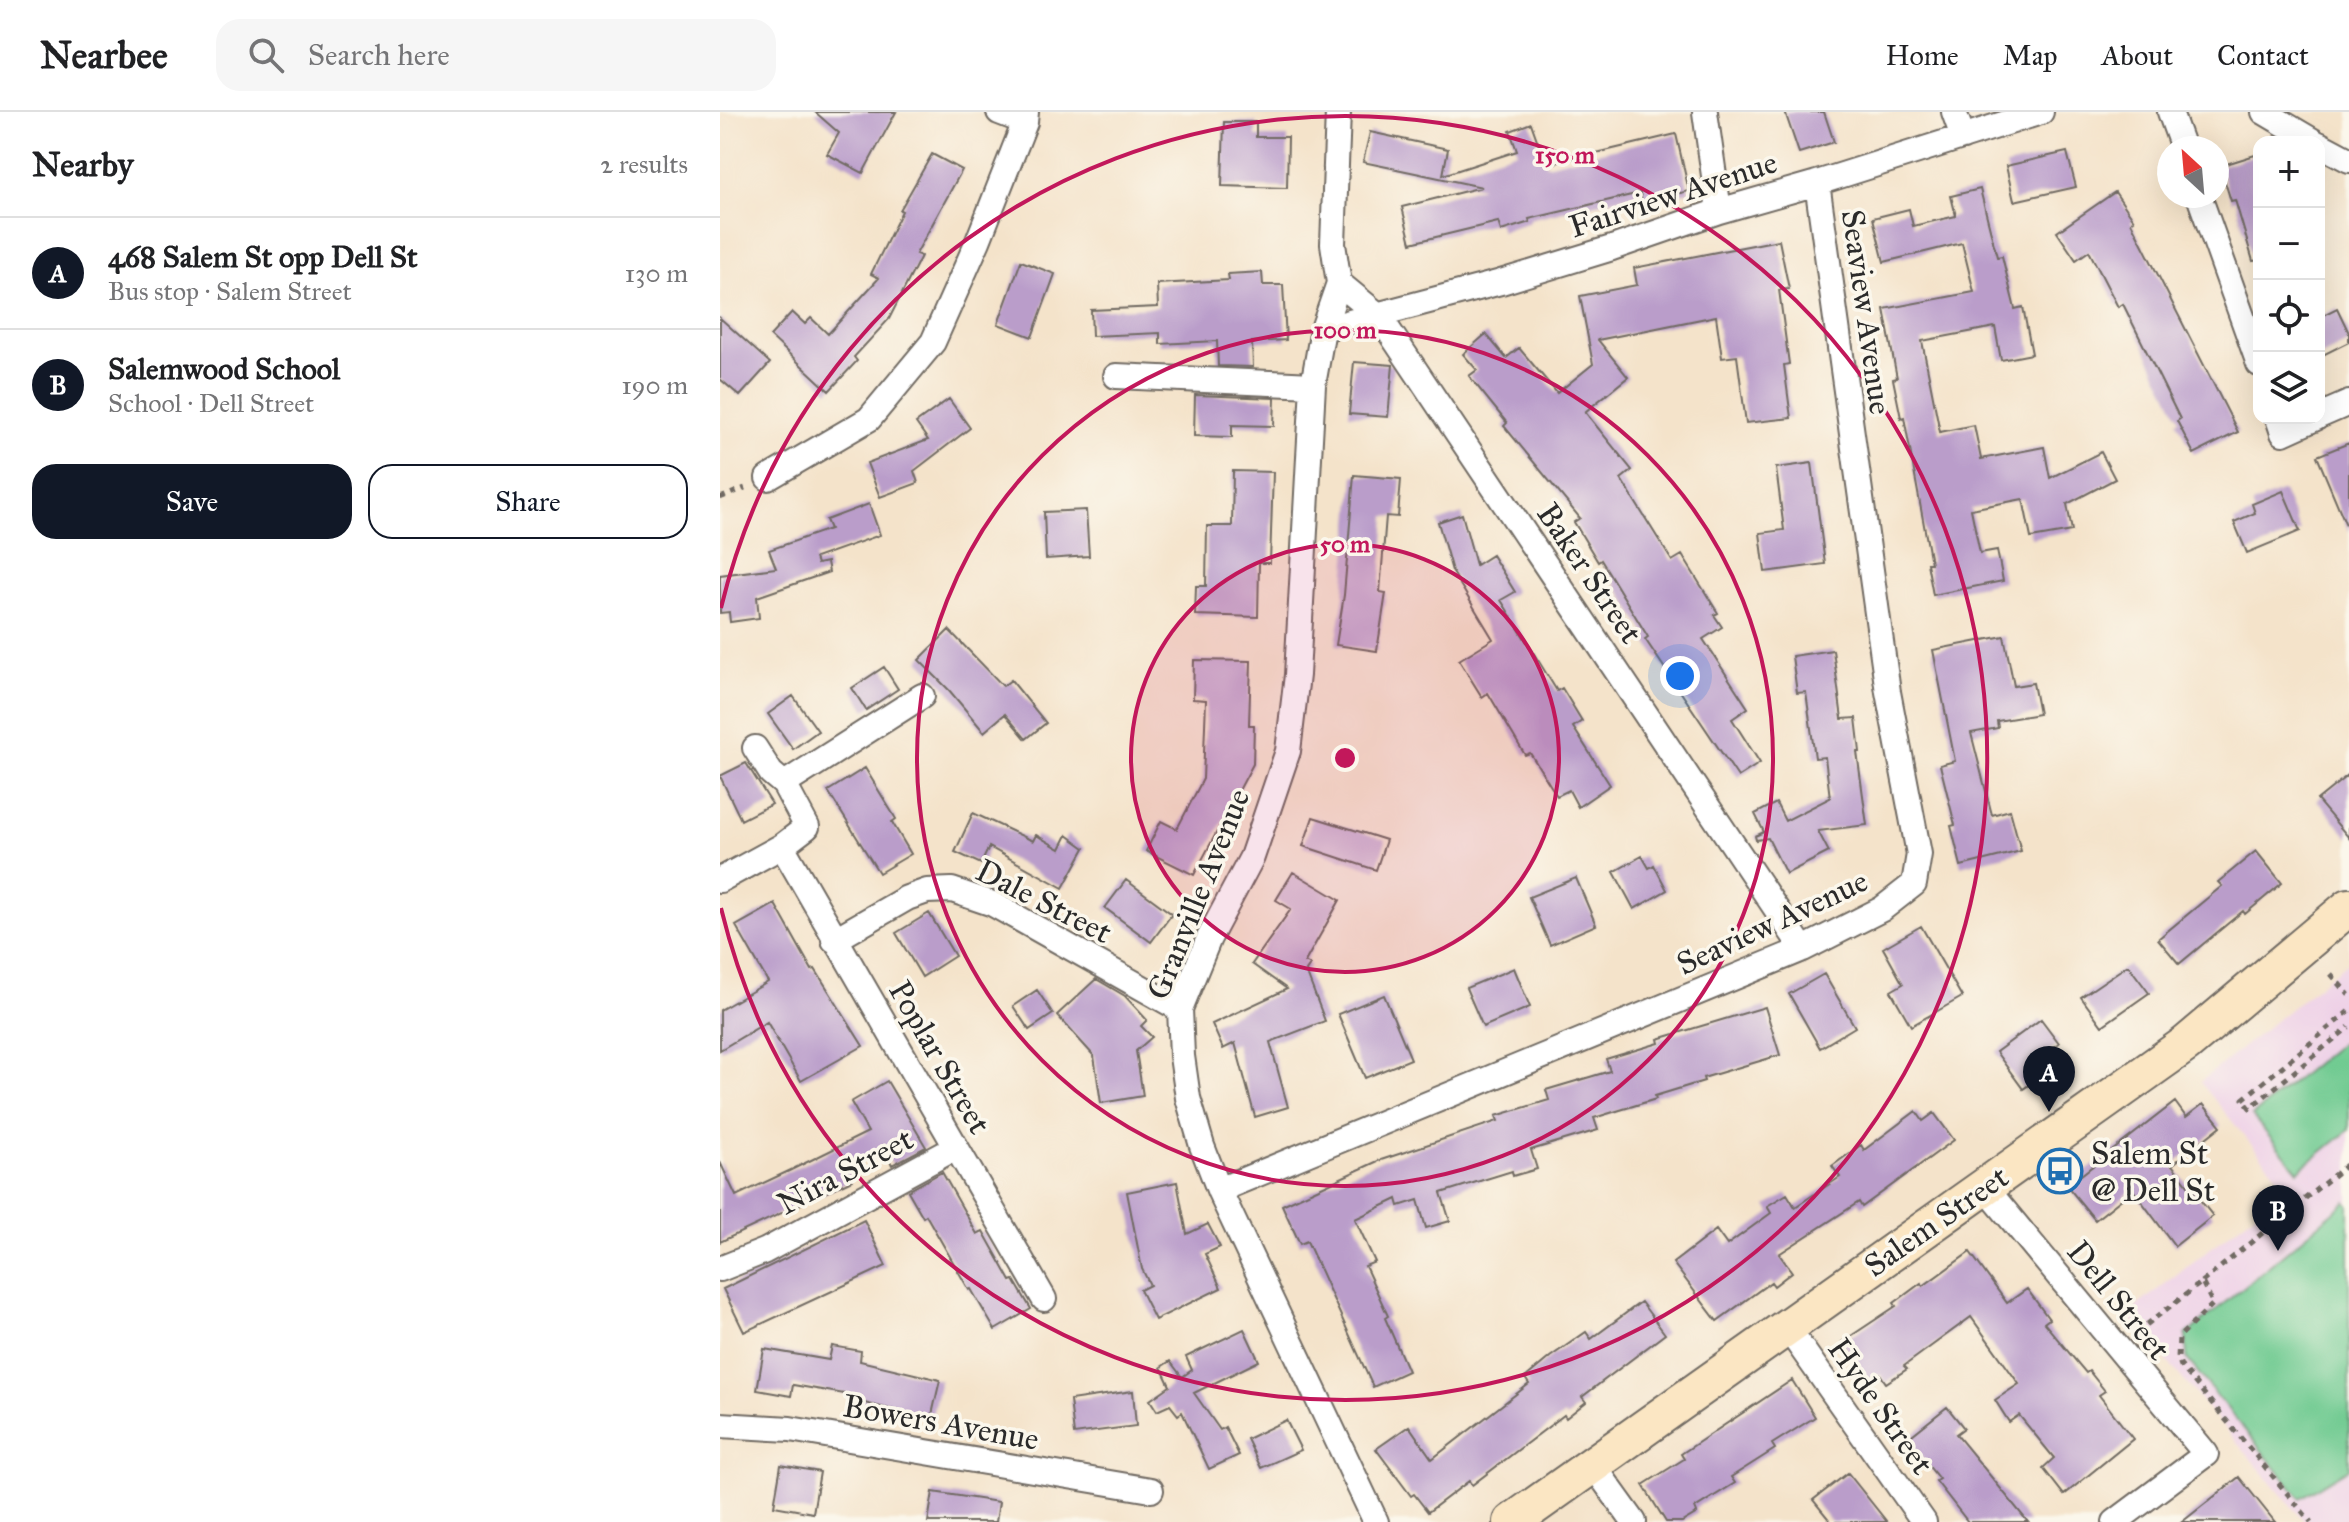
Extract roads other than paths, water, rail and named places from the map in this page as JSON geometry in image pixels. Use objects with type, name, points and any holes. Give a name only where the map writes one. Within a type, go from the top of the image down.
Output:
[{"type":"main road","name":"Salem Street","points":[[1513,1522],[2186,1044],[2349,907]]},
{"type":"street","points":[[768,478],[869,419],[933,342],[978,241],[1025,117],[999,112]]},
{"type":"street","name":"Granville Avenue","points":[[1338,112],[1333,244],[1339,283],[1323,329],[1313,385],[1297,675],[1288,751],[1252,857],[1209,938],[1180,1009],[1188,1098],[1202,1146],[1219,1190],[1376,1522]]},
{"type":"street","points":[[1705,112],[1719,211]]},
{"type":"street","points":[[1954,112],[1963,137]]},
{"type":"street","name":"Fairview Avenue","points":[[1323,329],[1379,316],[1612,248],[1719,211],[2041,112]]},
{"type":"street","points":[[2170,112],[2179,136]]},
{"type":"street","points":[[2264,112],[2305,136]]},
{"type":"street","points":[[2325,147],[2349,160]]},
{"type":"street","name":"Seaview Avenue","points":[[1219,1190],[1803,949],[1882,909],[1914,884],[1919,854],[1888,692],[1817,183]]},
{"type":"street","points":[[2203,208],[2255,352]]},
{"type":"street","name":"Baker Street","points":[[1339,283],[1379,316],[1803,949]]},
{"type":"street","points":[[1116,376],[1313,385]]},
{"type":"street","points":[[2325,414],[2349,403]]},
{"type":"street","points":[[784,784],[922,696]]},
{"type":"street","points":[[720,880],[782,846],[807,827],[784,784],[771,773],[755,748]]},
{"type":"street","name":"Poplar Street","points":[[782,846],[1044,1299]]},
{"type":"street","name":"Dale Street","points":[[834,940],[907,898],[927,891],[952,890],[993,904],[1180,1009]]},
{"type":"street","name":"Nira Street","points":[[720,1269],[765,1251],[955,1148]]},
{"type":"street","name":"Dell Street","points":[[1984,1186],[2206,1454],[2115,1522]]},
{"type":"street","name":"Hyde Street","points":[[1786,1326],[1924,1522]]},
{"type":"street","name":"Bowers Avenue","points":[[720,1425],[790,1429],[1151,1490]]},
{"type":"street","points":[[1593,1465],[1634,1522]]},
{"type":"place","name":"468 Salem St opp Dell St","points":[[2049,1112]]},
{"type":"place","name":"Salem St @ Dell St","points":[[2060,1171]]},
{"type":"place","name":"Salemwood School","points":[[2278,1251]]}]
